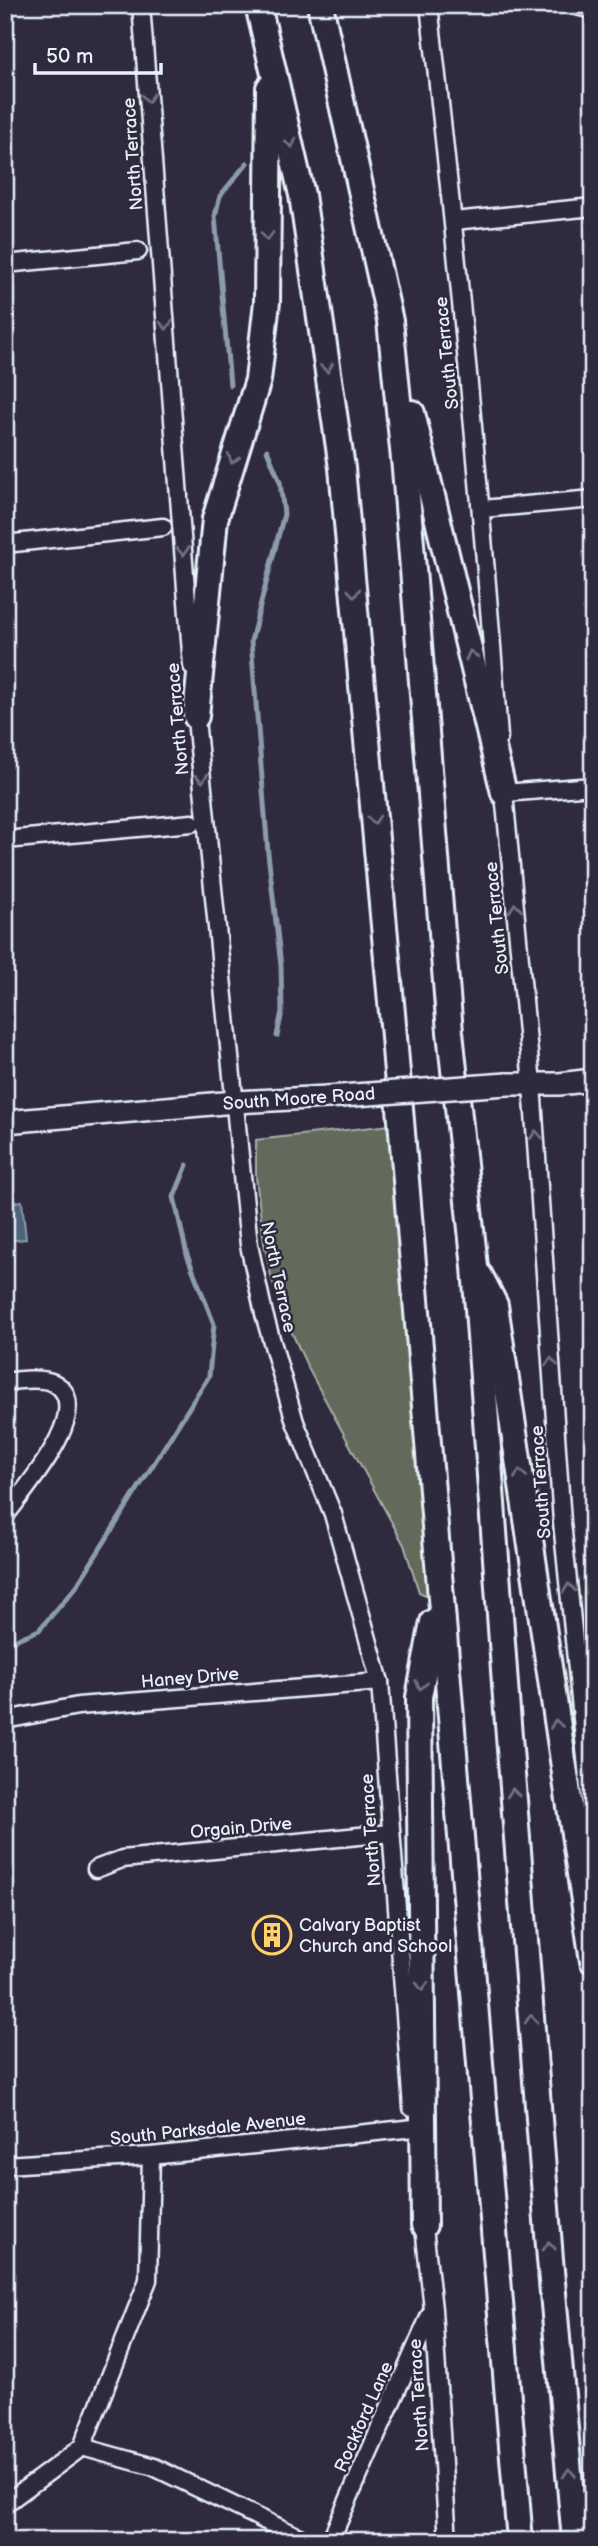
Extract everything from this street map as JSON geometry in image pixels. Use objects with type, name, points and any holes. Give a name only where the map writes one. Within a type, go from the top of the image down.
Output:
[{"type":"highway","points":[[258,5],[302,195],[342,468],[393,1027],[520,2541]]},
{"type":"highway","points":[[320,5],[390,321],[504,793]]},
{"type":"highway","points":[[196,716],[215,519],[258,380],[267,302],[269,45]]},
{"type":"highway","points":[[390,321],[405,469],[450,1032],[475,1267],[507,1711],[575,2541]]},
{"type":"highway","points":[[475,1267],[495,1305],[593,1961]]},
{"type":"highway","points":[[424,2225],[419,1697],[439,1594]]},
{"type":"main road","name":"South Moore Road","points":[[5,1122],[235,1102],[593,1080]]},
{"type":"street","name":"North Terrace","points":[[141,5],[196,716],[249,1245],[264,1314],[295,1422],[333,1514],[380,1682],[414,2127],[433,2309],[448,2541]]},
{"type":"street","name":"South Terrace","points":[[429,5],[454,221],[482,509],[504,793],[532,1084],[562,1522],[588,1715],[593,1827]]},
{"type":"street","points":[[572,5],[593,10]]},
{"type":"street","points":[[454,221],[593,207]]},
{"type":"street","points":[[5,264],[138,251]]},
{"type":"street","points":[[482,509],[593,499]]},
{"type":"street","points":[[5,544],[163,527]]},
{"type":"street","points":[[504,793],[593,786]]},
{"type":"street","points":[[5,840],[192,823]]},
{"type":"street","points":[[5,1382],[26,1380],[53,1383],[66,1395],[69,1412],[63,1433],[5,1516]]},
{"type":"street","name":"Haney Drive","points":[[5,1720],[78,1706],[380,1682]]},
{"type":"street","name":"Orgain Drive","points":[[96,1868],[122,1859],[390,1833]]},
{"type":"street","name":"South Parksdale Avenue","points":[[5,2165],[151,2156],[414,2127]]},
{"type":"street","points":[[5,2504],[82,2447],[148,2280],[151,2156]]},
{"type":"street","name":"Rockford Lane","points":[[330,2541],[433,2309]]},
{"type":"street","points":[[82,2447],[154,2467],[307,2541]]},
{"type":"green space","points":[[390,1125],[429,1593],[427,1596],[419,1592],[404,1545],[308,1368],[288,1324],[272,1280],[264,1243],[256,1177],[256,1140]]},
{"type":"water","points":[[22,1201],[26,1239],[7,1241],[5,1203]]},
{"type":"waterway","points":[[230,385],[215,216],[220,196],[247,163]]},
{"type":"waterway","points":[[267,450],[280,482],[284,514],[251,641],[268,853],[281,966],[282,1011],[277,1036]]},
{"type":"waterway","points":[[5,1644],[39,1630],[76,1587],[209,1376],[214,1324],[187,1255],[174,1197],[187,1165]]},
{"type":"place","name":"Calvary Baptist Church and School","points":[[272,1935]]}]
